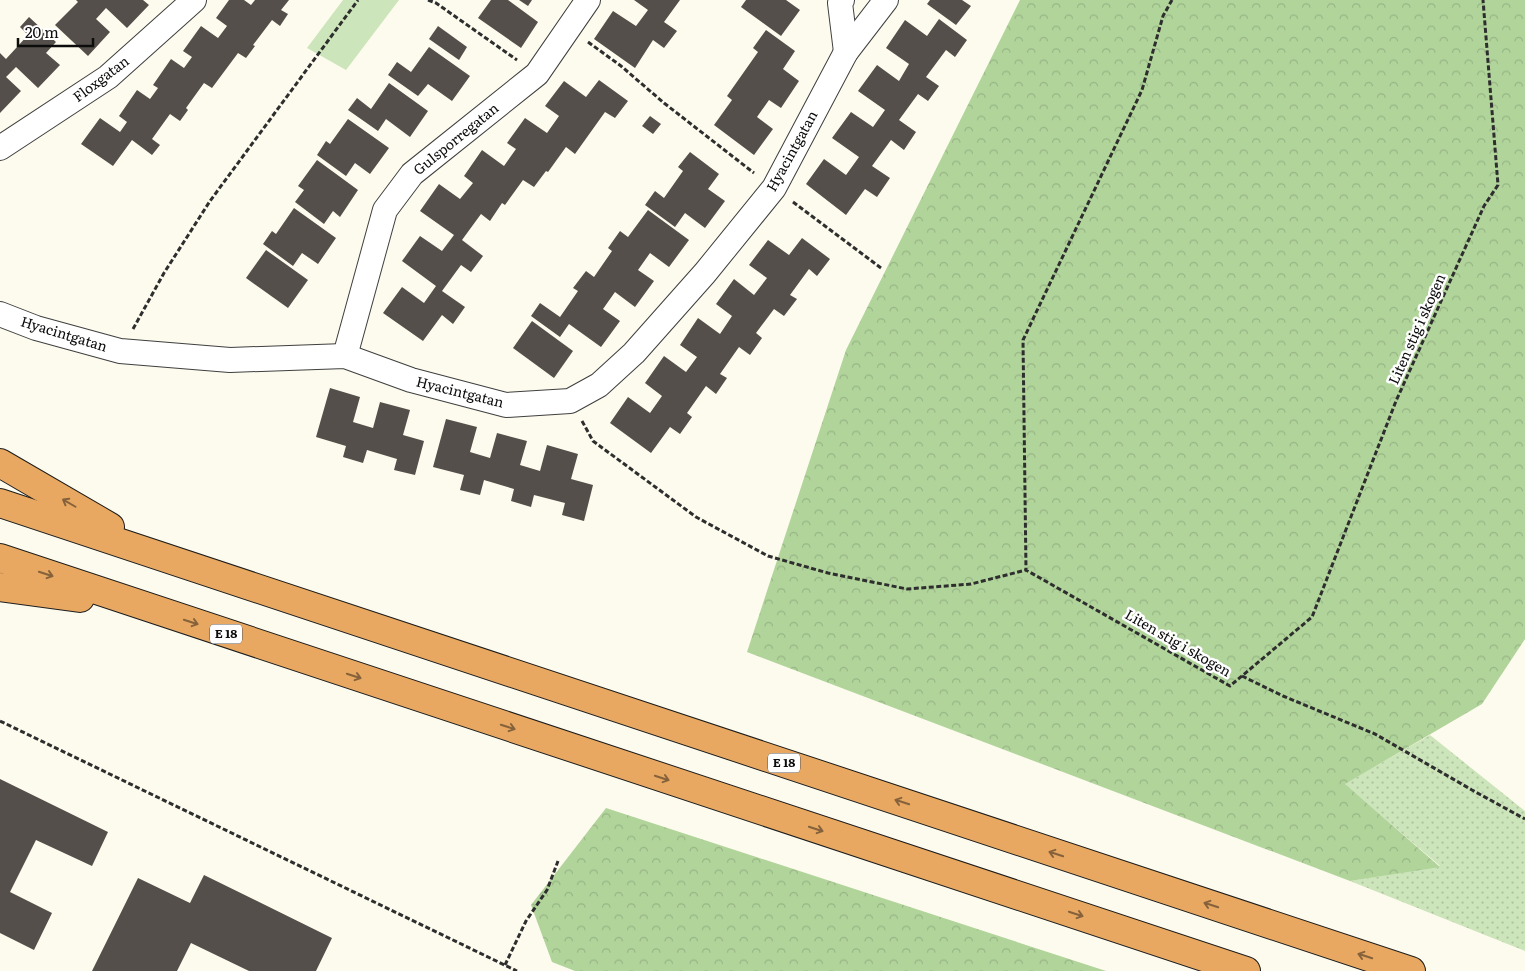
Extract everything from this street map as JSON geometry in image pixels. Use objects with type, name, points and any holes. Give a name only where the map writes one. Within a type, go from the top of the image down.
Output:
[{"type":"highway","points":[[0,463],[157,554]]},
{"type":"highway","name":"E 18","points":[[0,503],[1411,971]]},
{"type":"highway","name":"E 18","points":[[0,558],[1246,971]]},
{"type":"highway","points":[[0,587],[145,607]]},
{"type":"street","name":"Floxgatan","points":[[0,148],[108,77],[194,0]]},
{"type":"street","name":"Gulsporregatan","points":[[345,356],[385,210],[412,174],[537,74],[588,0]]},
{"type":"street","points":[[842,0],[840,3],[846,52]]},
{"type":"street","name":"Hyacintgatan","points":[[0,314],[36,328],[120,351],[230,360],[345,356],[411,380],[506,405],[570,401],[599,385],[634,353],[705,272],[774,188],[846,52],[886,0]]},
{"type":"path","points":[[120,351],[164,273],[210,201],[358,0]]},
{"type":"path","points":[[428,0],[436,3],[537,74]]},
{"type":"path","points":[[570,401],[593,441],[696,517],[768,556],[828,573],[907,589],[971,584],[1026,570],[1023,340],[1142,90],[1163,16],[1172,0]]},
{"type":"path","name":"Liten stig i skogen","points":[[1026,570],[1230,686],[1312,618],[1396,401],[1484,206],[1498,185],[1483,0]]},
{"type":"path","points":[[569,29],[621,66],[664,103],[881,268]]},
{"type":"path","points":[[1242,676],[1283,696],[1375,734],[1525,819]]},
{"type":"path","points":[[0,721],[517,971]]},
{"type":"path","points":[[504,965],[526,921],[547,890],[558,861]]},
{"type":"green space","points":[[343,0],[399,0],[346,70],[307,48]]},
{"type":"green space","points":[[1020,0],[1525,0],[1525,639],[1482,704],[1345,784],[1440,867],[1350,881],[747,652],[846,350]]},
{"type":"green space","points":[[1430,735],[1525,811],[1525,951],[1350,881],[1440,866],[1344,784]]},
{"type":"green space","points":[[606,808],[1106,971],[575,971],[552,962],[531,905]]},
{"type":"building","points":[[76,0],[143,0],[149,5],[127,28],[106,8],[96,19],[110,32],[88,56],[55,25],[78,2]]},
{"type":"building","points":[[229,0],[244,0],[251,5],[255,0],[289,0],[281,10],[288,14],[280,26],[272,20],[253,45],[255,46],[246,58],[238,53],[212,88],[204,83],[186,108],[188,110],[180,121],[170,114],[152,139],[160,145],[152,155],[132,140],[113,166],[81,144],[100,118],[120,132],[127,122],[119,116],[137,90],[150,99],[158,88],[153,85],[171,59],[184,68],[192,57],[183,51],[201,26],[218,38],[227,26],[216,18]]},
{"type":"building","points":[[491,0],[508,0],[538,22],[521,48],[478,18]]},
{"type":"building","points":[[519,0],[532,0],[528,6]]},
{"type":"building","points":[[634,0],[680,0],[664,22],[677,31],[664,48],[653,40],[635,68],[594,39],[613,11],[636,26],[648,10]]},
{"type":"building","points":[[746,0],[786,0],[800,10],[781,36],[741,7]]},
{"type":"building","points":[[930,0],[962,0],[971,6],[956,25],[927,4]]},
{"type":"building","points":[[29,17],[56,42],[46,53],[60,65],[38,88],[16,67],[6,77],[21,91],[0,113],[0,53],[6,59],[28,35],[20,27]]},
{"type":"building","points":[[939,19],[967,40],[955,57],[946,50],[926,77],[939,86],[928,101],[918,94],[899,120],[916,132],[904,150],[891,140],[872,166],[890,178],[877,197],[865,189],[846,215],[806,184],[824,159],[846,175],[859,157],[832,138],[851,112],[873,127],[885,110],[858,91],[877,65],[899,81],[909,64],[886,48],[905,20],[927,36]]},
{"type":"building","points":[[438,26],[467,47],[459,60],[429,39]]},
{"type":"building","points":[[766,30],[795,51],[783,69],[799,81],[781,108],[769,100],[757,117],[773,129],[754,155],[714,125],[732,100],[727,96],[758,52],[753,48]]},
{"type":"building","points":[[429,47],[470,76],[452,101],[428,84],[418,96],[388,75],[397,62],[411,72]]},
{"type":"building","points":[[599,80],[628,101],[615,118],[605,112],[575,154],[566,147],[548,172],[546,171],[534,187],[523,180],[505,205],[502,203],[490,221],[481,214],[462,240],[483,256],[471,272],[461,265],[442,291],[465,307],[453,324],[442,315],[423,341],[383,313],[402,287],[424,303],[436,286],[402,261],[420,236],[442,251],[454,235],[420,211],[439,184],[460,199],[473,183],[464,176],[482,150],[504,166],[516,149],[507,143],[525,118],[547,133],[559,116],[545,106],[564,81],[586,97]]},
{"type":"building","points":[[389,83],[428,111],[410,137],[386,119],[378,131],[348,110],[357,98],[371,109]]},
{"type":"building","points":[[650,116],[661,124],[653,134],[642,126]]},
{"type":"building","points":[[348,119],[389,148],[370,174],[355,163],[346,176],[317,155],[326,141],[330,144]]},
{"type":"building","points":[[690,152],[719,174],[708,189],[725,201],[705,228],[685,213],[675,227],[645,205],[655,191],[664,198],[683,171],[678,167]]},
{"type":"building","points":[[317,160],[358,190],[340,217],[333,211],[324,224],[295,202],[304,190],[298,186]]},
{"type":"building","points":[[294,208],[336,238],[318,264],[302,253],[293,266],[263,244],[272,231],[276,234]]},
{"type":"building","points":[[648,210],[689,240],[669,267],[650,253],[638,270],[654,281],[635,307],[615,292],[603,309],[620,321],[601,347],[569,324],[560,337],[531,316],[540,303],[560,317],[578,291],[573,288],[586,271],[594,277],[612,251],[608,248],[620,231],[628,237]]},
{"type":"building","points":[[802,238],[830,259],[817,276],[809,269],[790,295],[797,299],[784,316],[774,309],[756,333],[762,338],[750,355],[739,347],[720,374],[727,378],[716,394],[706,386],[687,413],[692,417],[680,434],[670,427],[651,453],[610,423],[628,397],[650,413],[662,396],[645,383],[664,356],[686,372],[697,357],[680,345],[698,318],[720,334],[732,316],[716,304],[734,279],[754,295],[767,278],[749,265],[768,240],[789,255]]},
{"type":"building","points":[[266,250],[308,280],[288,308],[246,278]]},
{"type":"building","points":[[532,321],[573,351],[554,378],[513,348]]},
{"type":"building","points":[[330,388],[360,397],[353,422],[373,428],[380,402],[410,410],[403,435],[424,441],[415,475],[394,470],[397,459],[367,450],[363,463],[343,457],[346,446],[316,437]]},
{"type":"building","points":[[446,419],[477,427],[470,452],[490,458],[497,433],[527,441],[520,465],[540,471],[547,445],[578,454],[571,479],[593,485],[584,521],[562,515],[565,503],[534,495],[531,507],[511,501],[514,489],[484,480],[480,495],[460,490],[464,475],[433,467]]},
{"type":"building","points":[[0,779],[108,832],[92,866],[36,840],[10,892],[52,913],[34,950],[0,933]]},
{"type":"building","points":[[204,875],[332,938],[316,971],[249,971],[191,943],[177,971],[92,971],[138,878],[190,903]]}]
